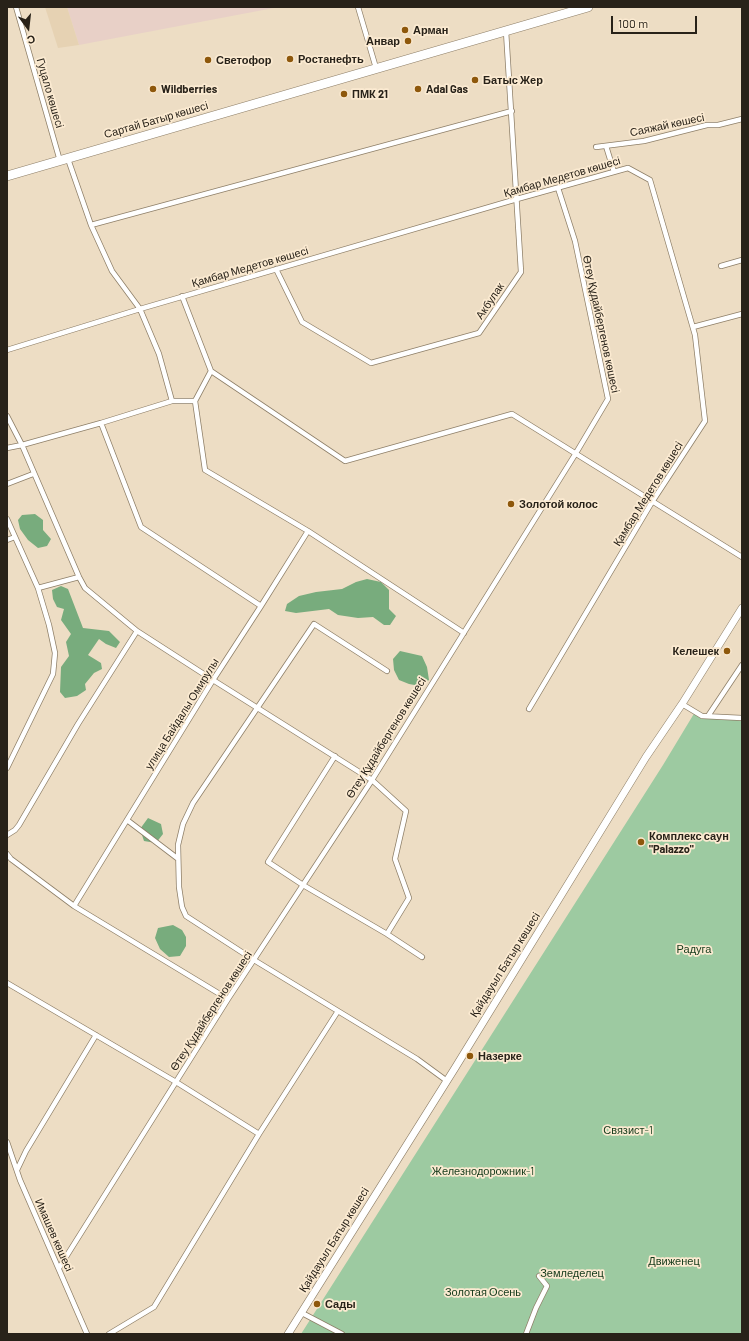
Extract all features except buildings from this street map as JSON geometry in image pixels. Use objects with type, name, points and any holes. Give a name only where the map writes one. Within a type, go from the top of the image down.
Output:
[{"type":"highway","name":"Сартай Батыр көшесі","points":[[7,176],[588,7]]},
{"type":"street","name":"Гуцало көшесі","points":[[16,7],[64,160],[112,271],[140,309],[159,354],[172,401]]},
{"type":"street","points":[[358,7],[376,68]]},
{"type":"street","name":"Акбулак","points":[[276,269],[302,322],[371,363],[479,333],[521,272],[506,31]]},
{"type":"street","points":[[91,225],[512,111]]},
{"type":"street","name":"Саяжай көшесі","points":[[596,147],[644,141],[707,125],[718,125],[742,119]]},
{"type":"street","points":[[606,146],[614,172]]},
{"type":"street","name":"Қамбар Медетов көшесі","points":[[7,350],[182,296],[628,168],[650,180],[695,335],[705,421],[652,502],[529,709]]},
{"type":"street","name":"Өтеу Құдайбергенов көшесі","points":[[59,1268],[228,999],[372,780],[576,453],[608,399],[575,241],[558,188]]},
{"type":"street","points":[[721,266],[742,260]]},
{"type":"street","points":[[182,296],[211,371],[345,461],[512,414],[742,557]]},
{"type":"street","points":[[693,327],[742,314]]},
{"type":"street","points":[[211,371],[195,400],[206,470],[308,532],[464,633]]},
{"type":"street","points":[[7,448],[101,423],[172,401],[195,400]]},
{"type":"street","points":[[7,416],[22,445],[33,474],[85,588],[137,631],[372,780],[406,811],[395,859],[409,898],[387,934]]},
{"type":"street","points":[[101,423],[141,527],[261,606]]},
{"type":"street","points":[[7,484],[33,474]]},
{"type":"street","points":[[7,519],[38,588],[49,625],[55,653],[53,674],[7,768]]},
{"type":"street","name":"улица Байдалы Омирулы","points":[[74,906],[213,680],[308,532]]},
{"type":"street","points":[[7,540],[15,537]]},
{"type":"street","points":[[38,588],[79,577]]},
{"type":"street","name":"Қайдауыл Батыр көшесі","points":[[288,1334],[447,1081],[635,775],[682,704],[742,608]]},
{"type":"street","points":[[387,671],[314,624],[193,803],[183,824],[178,845],[178,887],[182,907],[186,916],[254,960],[417,1059],[447,1081]]},
{"type":"street","points":[[7,834],[16,830],[78,724],[137,631]]},
{"type":"street","points":[[708,716],[742,665]]},
{"type":"street","points":[[682,704],[702,716],[742,718]]},
{"type":"street","points":[[335,756],[268,862],[422,957]]},
{"type":"street","points":[[127,820],[178,858]]},
{"type":"street","points":[[7,854],[11,859],[74,906],[228,999]]},
{"type":"street","points":[[7,983],[176,1082],[259,1134]]},
{"type":"street","points":[[109,1334],[154,1307],[259,1134],[338,1011]]},
{"type":"street","points":[[17,1170],[26,1151],[96,1035]]},
{"type":"street","name":"Имашев көшесі","points":[[7,1142],[20,1180],[87,1334]]},
{"type":"street","points":[[526,1334],[536,1308],[547,1286],[539,1276]]},
{"type":"street","points":[[302,1313],[342,1334]]},
{"type":"shaded area","points":[[45,7],[67,7],[79,45],[58,48]]},
{"type":"shaded area","points":[[67,7],[279,7],[79,45]]},
{"type":"green space","points":[[35,514],[43,520],[43,530],[51,539],[47,546],[38,548],[28,540],[20,529],[18,520],[22,515]]},
{"type":"green space","points":[[367,579],[381,582],[389,590],[389,609],[396,616],[390,625],[384,625],[373,617],[358,618],[338,615],[329,609],[296,613],[285,611],[287,604],[299,596],[316,592],[342,589],[356,582]]},
{"type":"green space","points":[[61,586],[68,589],[83,628],[109,631],[120,642],[116,648],[99,639],[88,655],[101,663],[102,669],[94,673],[85,684],[86,690],[77,696],[65,698],[60,692],[61,667],[69,656],[66,642],[71,634],[61,620],[64,609],[57,607],[53,599],[52,590]]},
{"type":"green space","points":[[400,651],[422,656],[427,667],[429,680],[420,686],[399,680],[394,670],[393,659]]},
{"type":"green space","points":[[695,712],[702,716],[742,718],[742,1334],[301,1334],[663,765]]},
{"type":"green space","points":[[148,818],[161,824],[163,834],[156,843],[144,841],[140,829]]},
{"type":"green space","points":[[173,925],[182,930],[186,937],[186,946],[180,956],[169,957],[160,949],[155,938],[158,928]]},
{"type":"place","name":"Арман","points":[[405,30]]},
{"type":"place","name":"Анвар","points":[[408,41]]},
{"type":"place","name":"Ростанефть","points":[[290,59]]},
{"type":"place","name":"Светофор","points":[[208,60]]},
{"type":"place","name":"Батыс Жер","points":[[475,80]]},
{"type":"place","name":"Wildberries","points":[[153,89]]},
{"type":"place","name":"Adal Gas","points":[[418,89]]},
{"type":"place","name":"ПМК 21","points":[[344,94]]},
{"type":"place","name":"Золотой колос","points":[[511,504]]},
{"type":"place","name":"Келешек","points":[[727,651]]},
{"type":"place","name":"Комплекс саун \"Palazzo\"","points":[[641,842]]},
{"type":"place","name":"Назерке","points":[[470,1056]]},
{"type":"place","name":"Сады","points":[[317,1304]]},
{"type":"park label","name":"Радуга","points":[[694,949]]},
{"type":"park label","name":"Связист-1","points":[[628,1130]]},
{"type":"park label","name":"Железнодорожник-1","points":[[483,1171]]},
{"type":"park label","name":"Движенец","points":[[674,1261]]},
{"type":"park label","name":"Земледелец","points":[[572,1273]]},
{"type":"park label","name":"Золотая Осень","points":[[483,1292]]}]
